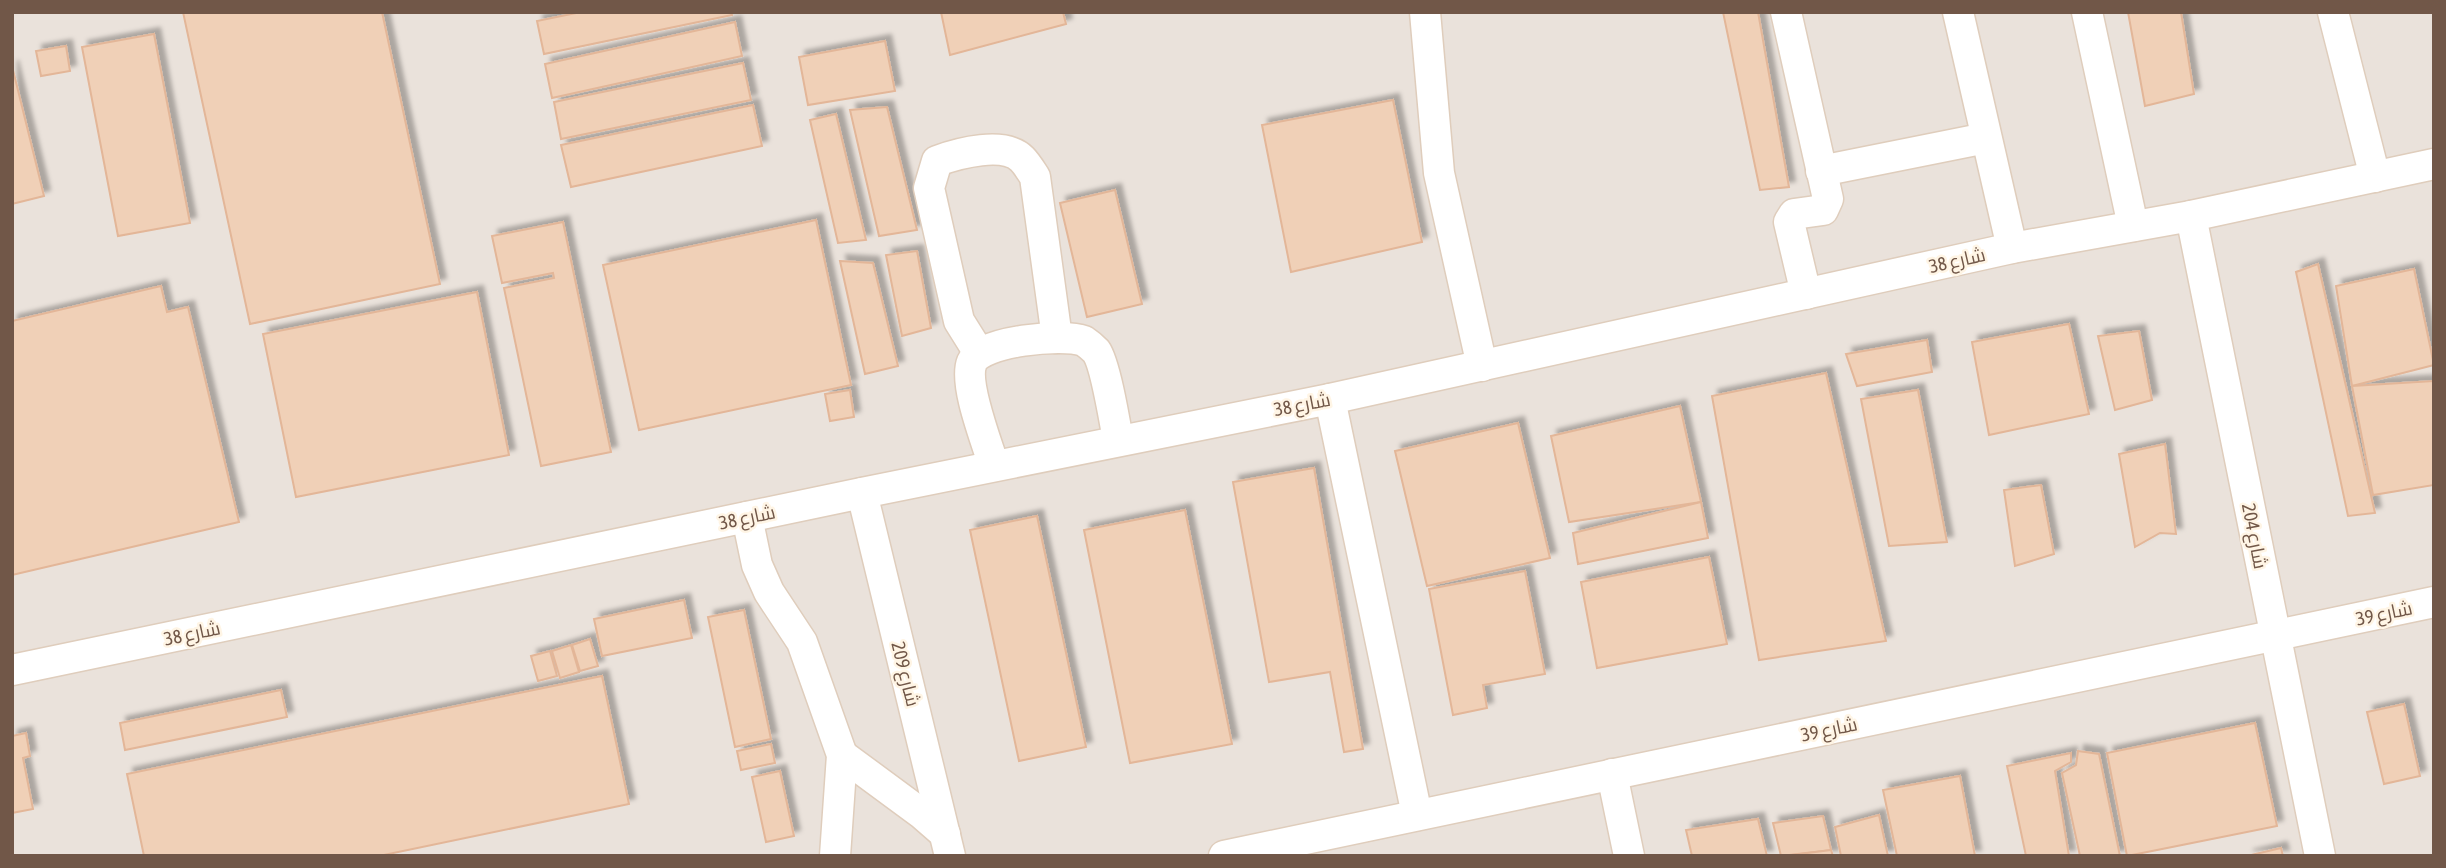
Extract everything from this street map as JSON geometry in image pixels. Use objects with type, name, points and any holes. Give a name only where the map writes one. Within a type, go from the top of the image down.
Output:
[{"type":"street","points":[[1425,12],[1444,201],[1482,366]]},
{"type":"street","points":[[1786,12],[1828,199],[1823,210],[1794,214],[1789,222],[1806,294]]},
{"type":"street","points":[[1958,12],[2012,248]]},
{"type":"street","points":[[2087,12],[2133,226]]},
{"type":"street","points":[[2333,12],[2375,177]]},
{"type":"street","points":[[1822,171],[1986,138]]},
{"type":"street","points":[[979,353],[959,321],[929,188],[937,162],[956,154],[1005,149],[1022,158],[1035,177],[1057,338]]},
{"type":"street","name":"شارع 38","points":[[12,670],[1482,366],[2012,248],[2191,216],[2434,164]]},
{"type":"street","name":"شارع 204","points":[[2191,216],[2320,856]]},
{"type":"street","points":[[994,466],[968,374],[972,360],[979,353],[1022,341],[1057,338],[1084,342],[1097,352],[1118,440]]},
{"type":"street","points":[[1330,398],[1417,815]]},
{"type":"street","name":"شارع 209","points":[[862,493],[948,845]]},
{"type":"street","points":[[747,517],[757,565],[769,592],[803,642],[842,755],[835,856]]},
{"type":"street","name":"شارع 39","points":[[1224,856],[2434,602]]},
{"type":"street","points":[[842,755],[922,814],[948,845]]},
{"type":"street","points":[[1612,775],[1629,856]]},
{"type":"shaded area","points":[[12,12],[2434,12],[2434,856],[12,856]]},
{"type":"building","points":[[183,12],[382,12],[440,284],[250,324]]},
{"type":"building","points":[[581,12],[731,12],[732,15],[544,54],[537,21]]},
{"type":"building","points":[[941,12],[1063,12],[1066,24],[950,55]]},
{"type":"building","points":[[1723,12],[1758,12],[1789,187],[1760,190]]},
{"type":"building","points":[[2128,12],[2181,12],[2194,94],[2145,106]]},
{"type":"building","points":[[735,22],[742,56],[552,98],[545,64]]},
{"type":"building","points":[[154,34],[190,223],[118,236],[82,47]]},
{"type":"building","points":[[885,41],[895,91],[808,105],[799,57]]},
{"type":"building","points":[[66,46],[70,71],[41,76],[36,51]]},
{"type":"building","points":[[743,63],[751,100],[561,139],[554,102]]},
{"type":"building","points":[[12,66],[44,196],[12,204]]},
{"type":"building","points":[[1393,100],[1422,242],[1291,272],[1262,125]]},
{"type":"building","points":[[753,105],[762,146],[571,187],[561,145]]},
{"type":"building","points":[[887,107],[917,230],[879,236],[850,110]]},
{"type":"building","points":[[836,114],[866,240],[838,243],[810,120]]},
{"type":"building","points":[[1115,190],[1142,304],[1087,317],[1060,203]]},
{"type":"building","points":[[816,220],[851,385],[639,430],[603,265]]},
{"type":"building","points":[[563,222],[611,452],[541,466],[504,288],[554,278],[553,273],[502,283],[492,236]]},
{"type":"building","points":[[917,251],[931,328],[902,336],[886,255]]},
{"type":"building","points":[[840,261],[873,263],[898,366],[865,374]]},
{"type":"building","points":[[2318,264],[2375,513],[2348,516],[2296,272]]},
{"type":"building","points":[[2414,269],[2434,365],[2352,386],[2336,286]]},
{"type":"building","points":[[161,286],[167,312],[188,307],[239,522],[12,575],[12,321]]},
{"type":"building","points":[[477,292],[509,455],[296,497],[263,334]]},
{"type":"building","points":[[2069,324],[2089,414],[1989,435],[1972,342]]},
{"type":"building","points":[[2139,331],[2152,400],[2115,410],[2098,336]]},
{"type":"building","points":[[1927,340],[1932,372],[1857,386],[1846,354]]},
{"type":"building","points":[[1826,373],[1886,641],[1759,660],[1712,396]]},
{"type":"building","points":[[2434,381],[2434,485],[2373,495],[2352,386]]},
{"type":"building","points":[[850,390],[854,417],[830,421],[825,394]]},
{"type":"building","points":[[1918,390],[1947,542],[1889,546],[1861,399]]},
{"type":"building","points":[[1680,406],[1701,502],[1569,522],[1551,436]]},
{"type":"building","points":[[1518,423],[1550,558],[1427,586],[1395,451]]},
{"type":"building","points":[[2165,444],[2176,534],[2160,533],[2135,547],[2119,454]]},
{"type":"building","points":[[1314,468],[1363,749],[1344,752],[1330,672],[1269,682],[1233,482]]},
{"type":"building","points":[[2041,485],[2054,554],[2015,566],[2004,490]]},
{"type":"building","points":[[1701,502],[1708,538],[1578,564],[1573,533]]},
{"type":"building","points":[[1185,510],[1232,744],[1130,763],[1084,530]]},
{"type":"building","points":[[1037,516],[1086,747],[1019,761],[970,530]]},
{"type":"building","points":[[1709,557],[1727,644],[1597,668],[1581,582]]},
{"type":"building","points":[[1525,571],[1545,674],[1483,685],[1487,708],[1453,715],[1429,589]]},
{"type":"building","points":[[684,600],[692,638],[602,656],[594,619]]},
{"type":"building","points":[[744,610],[771,739],[735,747],[708,617]]},
{"type":"building","points":[[590,639],[598,666],[580,671],[572,645]]},
{"type":"building","points":[[571,645],[579,672],[560,678],[552,651]]},
{"type":"building","points":[[550,651],[557,676],[538,681],[531,656]]},
{"type":"building","points":[[602,676],[629,804],[379,856],[144,856],[127,774]]},
{"type":"building","points":[[281,690],[287,717],[125,750],[120,723]]},
{"type":"building","points":[[2404,704],[2420,776],[2384,784],[2367,712]]},
{"type":"building","points":[[2255,723],[2277,826],[2127,856],[2107,753]]},
{"type":"building","points":[[26,733],[30,756],[23,758],[33,809],[12,813],[12,736]]},
{"type":"building","points":[[771,744],[775,763],[741,770],[737,751]]},
{"type":"building","points":[[2078,751],[2099,754],[2120,856],[2080,856],[2062,773],[2076,765]]},
{"type":"building","points":[[2071,753],[2071,762],[2055,771],[2069,856],[2026,856],[2007,766]]},
{"type":"building","points":[[780,771],[794,836],[766,842],[752,777]]},
{"type":"building","points":[[1960,776],[1975,856],[1897,856],[1883,790]]},
{"type":"building","points":[[1879,815],[1888,856],[1841,856],[1835,827]]},
{"type":"building","points":[[1823,816],[1831,850],[1781,856],[1773,823]]},
{"type":"building","points":[[1758,819],[1767,856],[1692,856],[1686,830]]},
{"type":"building","points":[[2281,848],[2283,856],[2247,856]]},
{"type":"building","points":[[1831,850],[1833,856],[1784,856]]}]
